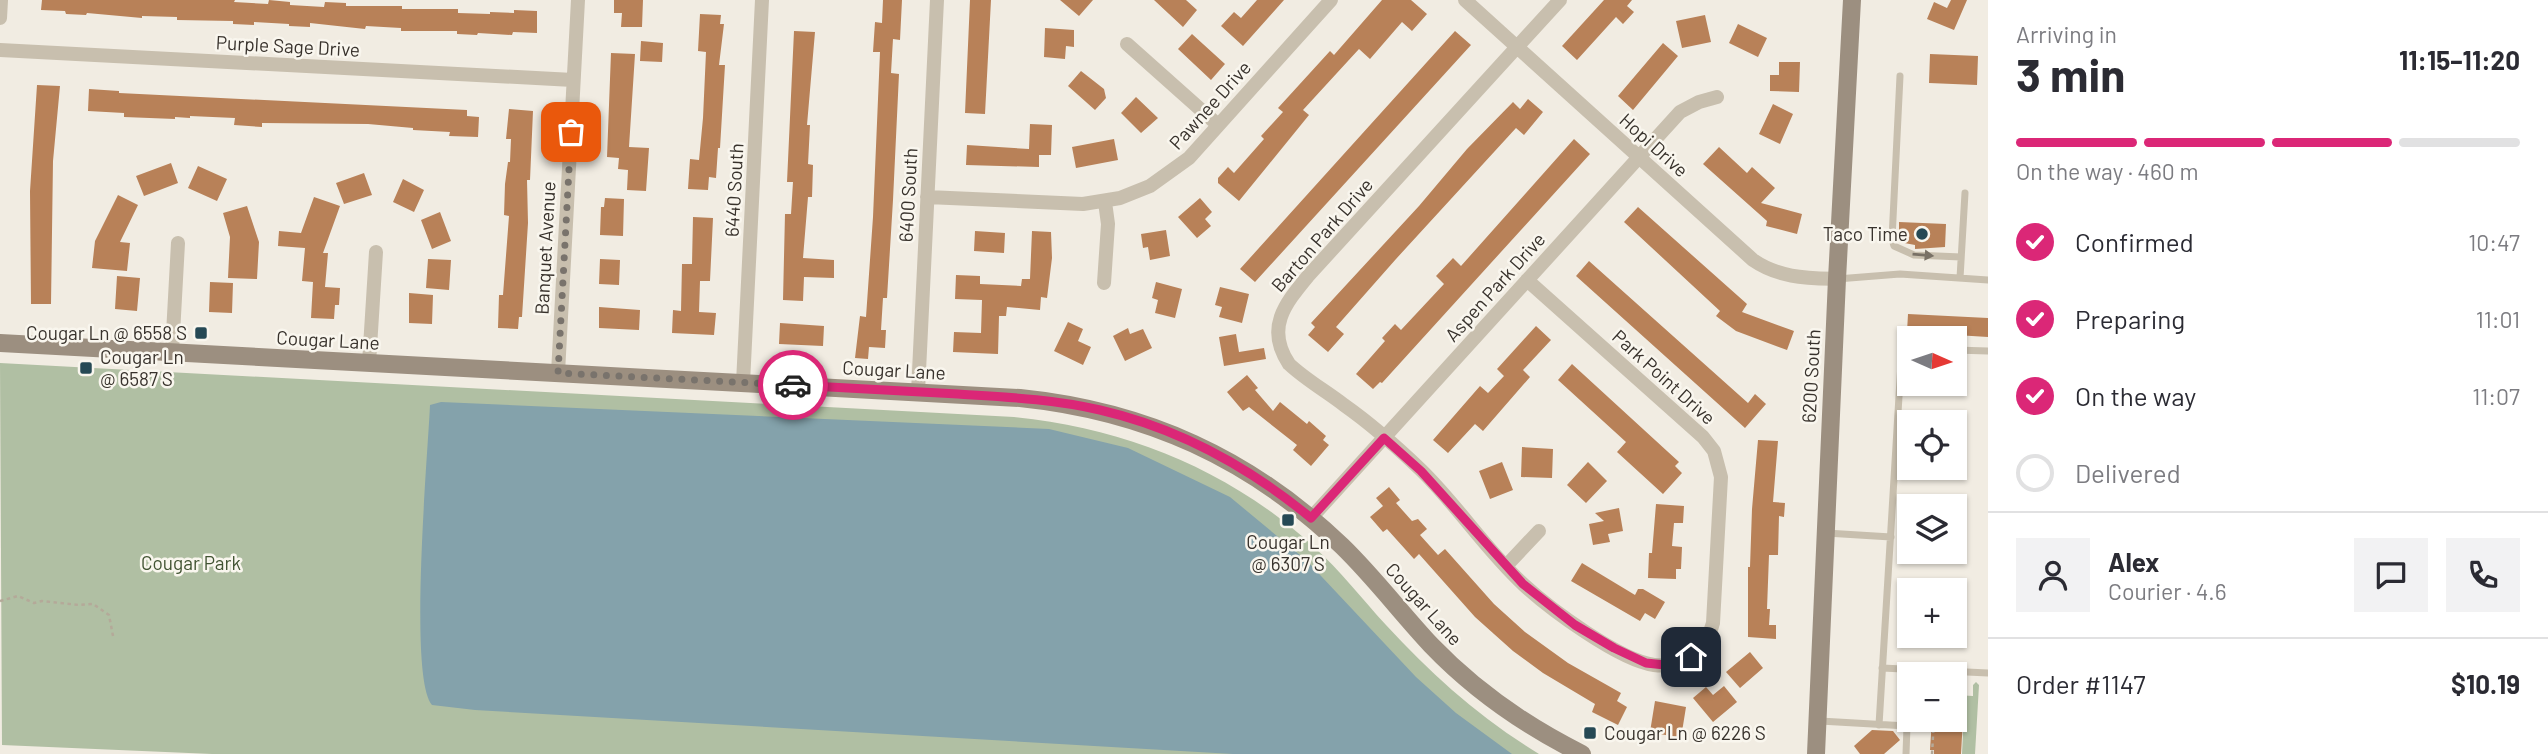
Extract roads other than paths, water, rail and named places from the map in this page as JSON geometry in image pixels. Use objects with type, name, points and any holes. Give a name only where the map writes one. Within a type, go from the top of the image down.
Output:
[{"type":"main road","name":"6200 South","points":[[1816,754],[1852,0]]},
{"type":"main road","name":"Cougar Lane","points":[[0,343],[918,392],[1048,401],[1099,410],[1181,436],[1229,461],[1273,489],[1311,518],[1358,563],[1433,646],[1472,683],[1534,729],[1582,754]]},
{"type":"street","points":[[0,18],[1,0]]},
{"type":"street","name":"Banquet Avenue","points":[[558,373],[578,0]]},
{"type":"street","name":"6440 South","points":[[743,383],[762,0]]},
{"type":"street","name":"6400 South","points":[[918,392],[937,0]]},
{"type":"street","name":"Pawnee Drive","points":[[927,197],[1072,204],[1105,202],[1136,193],[1164,178],[1189,158],[1331,0]]},
{"type":"street","name":"Hopi Drive","points":[[1465,0],[1762,266],[1786,275],[1837,279]]},
{"type":"street","name":"Barton Park Drive","points":[[1560,0],[1308,276],[1283,308],[1278,321],[1280,345],[1289,364],[1353,411],[1421,471],[1506,566],[1539,598],[1575,625],[1604,643],[1646,663],[1674,664],[1698,651]]},
{"type":"street","points":[[1126,44],[1218,125]]},
{"type":"street","name":"Purple Sage Drive","points":[[0,50],[573,80]]},
{"type":"street","name":"Aspen Park Drive","points":[[1311,518],[1680,112],[1699,102],[1717,97]]},
{"type":"street","points":[[1104,284],[1108,224],[1105,202]]},
{"type":"street","points":[[172,352],[178,243]]},
{"type":"street","points":[[369,363],[376,252]]},
{"type":"street","name":"Park Point Drive","points":[[1527,279],[1703,437],[1714,451],[1721,477],[1714,615],[1708,639],[1698,651]]},
{"type":"street","points":[[1506,566],[1539,531]]},
{"type":"lane","points":[[1900,76],[1892,239],[1894,246],[1914,256],[1961,257]]},
{"type":"lane","points":[[1960,278],[1965,193]]},
{"type":"lane","points":[[1837,279],[1899,274],[1988,280]]},
{"type":"lane","points":[[1967,351],[1988,352]]},
{"type":"lane","points":[[1879,724],[1899,396]]},
{"type":"lane","points":[[1825,533],[1891,537]]},
{"type":"lane","points":[[1882,668],[1988,673]]},
{"type":"lane","points":[[1818,721],[1907,726],[1906,754]]},
{"type":"water","points":[[441,402],[1049,429],[1128,448],[1230,497],[1306,560],[1416,677],[1456,713],[1512,754],[1233,754],[475,710],[432,705],[425,686],[421,653],[421,563],[430,405]]},
{"type":"place","name":"Taco Time","points":[[1922,234]]},
{"type":"place","name":"Cougar Ln @ 6558 S","points":[[201,333]]},
{"type":"place","name":"Cougar Ln @ 6587 S","points":[[86,368]]},
{"type":"place","name":"Cougar Ln @ 6307 S","points":[[1288,520]]},
{"type":"place","name":"Cougar Ln @ 6226 S","points":[[1590,733]]},
{"type":"park label","name":"Cougar Park","points":[[191,563]]}]
